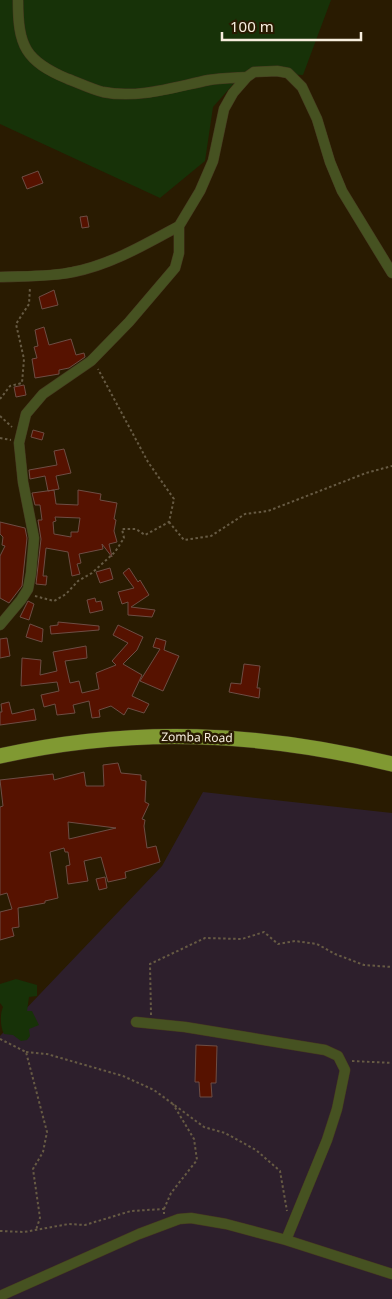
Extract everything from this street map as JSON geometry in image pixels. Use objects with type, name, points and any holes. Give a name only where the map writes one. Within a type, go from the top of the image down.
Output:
[{"type":"highway","name":"Zomba Road","points":[[0,756],[102,740],[211,736],[288,743],[345,752],[392,764]]},
{"type":"street","points":[[18,0],[21,36],[26,50],[34,61],[55,74],[102,92],[143,93],[210,80],[246,77]]},
{"type":"street","points":[[0,625],[26,593],[30,582],[34,538],[20,466],[19,443],[22,428],[30,407],[43,394],[91,361],[129,322],[175,268],[179,253],[179,226],[200,191],[213,161],[224,109],[233,93],[246,77],[254,72],[277,71],[288,73],[302,87],[318,119],[330,162],[342,191],[392,273]]},
{"type":"street","points":[[0,278],[72,272],[86,269],[130,252],[179,226]]},
{"type":"street","points":[[136,1022],[185,1027],[325,1050],[342,1060],[345,1070],[337,1109],[327,1140],[286,1240]]},
{"type":"street","points":[[0,1296],[164,1224],[185,1218],[202,1219],[286,1240],[392,1274]]},
{"type":"path","points":[[0,399],[10,386],[22,384],[24,359],[16,324],[29,304],[30,275]]},
{"type":"path","points":[[26,593],[54,601],[66,594],[78,580],[92,573],[115,552],[124,538],[122,528],[136,530],[145,535],[169,522],[174,500],[148,462],[102,374],[91,361]]},
{"type":"path","points":[[0,416],[15,430]]},
{"type":"path","points":[[15,443],[16,438]]},
{"type":"path","points":[[169,522],[184,540],[211,536],[245,514],[268,511],[366,473],[392,466]]},
{"type":"path","points":[[151,1024],[150,964],[205,938],[242,939],[264,932],[278,944],[295,941],[317,944],[335,954],[364,965],[392,967]]},
{"type":"path","points":[[0,1039],[26,1052],[46,1054],[123,1076],[154,1090],[172,1102],[192,1120],[204,1127],[225,1133],[256,1150],[280,1171],[287,1218]]},
{"type":"path","points":[[26,1052],[47,1132],[43,1152],[33,1169],[40,1218],[36,1230]]},
{"type":"path","points":[[342,1060],[392,1063]]},
{"type":"path","points":[[164,1224],[164,1209],[171,1193],[197,1160],[194,1139],[172,1102]]},
{"type":"path","points":[[0,1231],[36,1230],[69,1224],[85,1225],[131,1211],[164,1209]]},
{"type":"shaded area","points":[[203,792],[392,813],[392,1299],[0,1299],[0,1036],[162,866]]},
{"type":"green space","points":[[0,0],[331,0],[303,75],[244,72],[213,107],[205,161],[160,198],[0,124]]},
{"type":"green space","points":[[16,979],[37,985],[37,996],[29,997],[27,1011],[32,1011],[39,1025],[29,1029],[30,1036],[27,1040],[21,1041],[13,1035],[4,1034],[1,1024],[3,1007],[0,1003],[0,984]]},
{"type":"building","points":[[38,171],[43,183],[27,189],[22,177]]},
{"type":"building","points":[[87,216],[89,227],[82,228],[80,217]]},
{"type":"building","points":[[54,290],[58,305],[42,309],[39,297]]},
{"type":"building","points":[[44,327],[49,345],[71,339],[76,355],[84,353],[85,357],[69,368],[59,370],[59,374],[35,378],[32,359],[37,358],[34,347],[38,346],[35,330]]},
{"type":"building","points":[[24,385],[26,395],[16,397],[14,387]]},
{"type":"building","points":[[33,430],[44,433],[42,440],[31,437]]},
{"type":"building","points":[[64,449],[71,473],[56,476],[59,489],[48,491],[45,476],[30,479],[29,470],[57,465],[54,451]]},
{"type":"building","points":[[54,490],[56,504],[78,505],[78,490],[101,494],[100,500],[117,503],[114,531],[117,542],[109,544],[112,557],[102,544],[103,549],[79,554],[81,563],[77,564],[80,574],[72,576],[68,552],[46,548],[43,576],[47,576],[46,585],[36,584],[41,539],[38,520],[42,520],[40,505],[35,505],[32,493]],"holes":[[[55,517],[80,518],[78,532],[71,532],[71,537],[54,534],[53,522],[56,521]]]},
{"type":"building","points":[[0,522],[25,528],[27,538],[22,586],[9,603],[0,598],[0,556],[5,546],[2,545],[3,537],[0,534]]},
{"type":"building","points":[[110,568],[113,579],[100,583],[96,572]]},
{"type":"building","points":[[129,568],[138,582],[140,580],[149,595],[131,607],[155,610],[152,617],[128,615],[128,602],[122,604],[118,592],[134,588],[123,573]]},
{"type":"building","points":[[95,598],[96,602],[101,601],[103,610],[90,613],[87,600]]},
{"type":"building","points":[[28,601],[34,604],[29,620],[20,617]]},
{"type":"building","points":[[58,622],[99,626],[99,630],[51,634],[50,626],[58,625]]},
{"type":"building","points":[[30,624],[43,629],[42,642],[26,637]]},
{"type":"building","points":[[118,625],[143,637],[137,650],[123,664],[142,675],[132,696],[149,704],[144,713],[128,708],[124,715],[111,706],[99,710],[100,717],[92,718],[89,701],[73,705],[75,713],[57,715],[55,704],[44,707],[41,695],[59,691],[57,682],[21,686],[22,658],[41,660],[40,675],[57,671],[53,652],[86,646],[87,658],[65,661],[70,683],[79,681],[82,693],[99,689],[96,673],[116,665],[112,661],[128,643],[113,635]]},
{"type":"building","points":[[7,638],[10,656],[0,658],[0,639]]},
{"type":"building","points":[[156,638],[166,641],[164,650],[179,656],[163,691],[140,681],[160,649],[153,647]]},
{"type":"building","points":[[244,664],[260,666],[257,688],[260,688],[259,698],[229,692],[231,683],[241,684]]},
{"type":"building","points":[[9,702],[12,714],[34,709],[36,720],[0,725],[1,704]]},
{"type":"building","points":[[118,763],[121,773],[141,775],[141,780],[146,781],[145,802],[149,804],[142,819],[145,820],[147,848],[156,846],[160,862],[125,872],[126,878],[108,882],[101,857],[84,861],[88,881],[68,884],[66,866],[70,865],[68,852],[65,852],[64,848],[50,852],[58,898],[45,901],[45,903],[18,908],[19,927],[12,928],[14,936],[0,940],[0,912],[12,909],[7,893],[0,895],[0,807],[3,806],[0,780],[53,774],[54,780],[84,772],[86,786],[104,786],[103,765]],"holes":[[[68,822],[116,828],[69,839]]]},
{"type":"building","points":[[105,877],[107,888],[99,890],[96,879]]},
{"type":"building","points":[[196,1045],[217,1046],[216,1083],[211,1083],[212,1097],[200,1097],[199,1082],[195,1082]]}]
